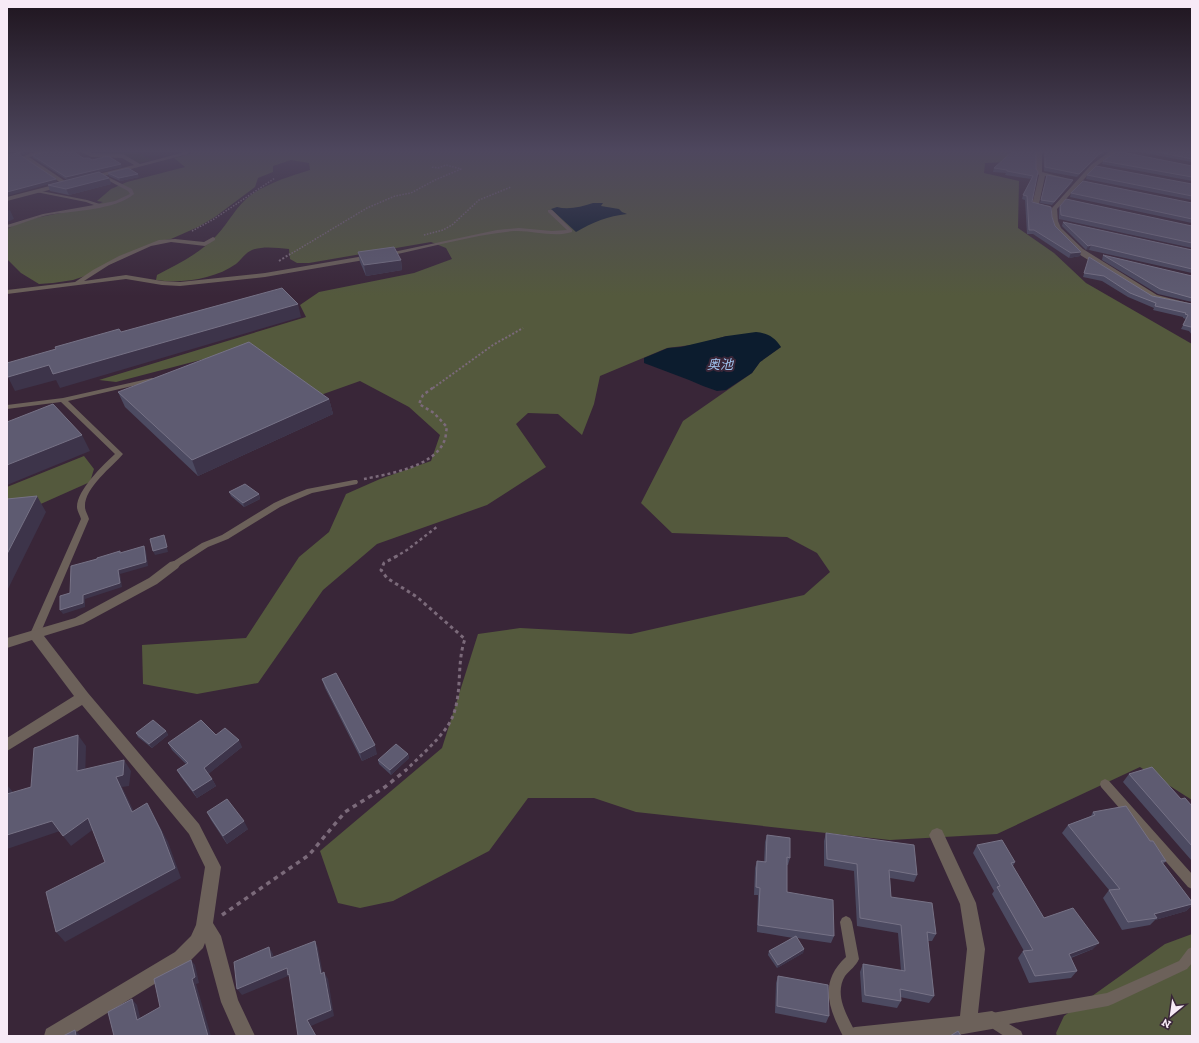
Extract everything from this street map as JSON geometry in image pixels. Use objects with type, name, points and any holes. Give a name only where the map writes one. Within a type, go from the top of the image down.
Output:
[{"type":"street","points":[[1037,199],[1036,205],[1054,209]]},
{"type":"street","points":[[1054,209],[1062,199],[1069,201]]},
{"type":"street","points":[[1054,209],[1058,221],[1058,229],[1080,251],[1154,297],[1192,306]]},
{"type":"street","points":[[1080,251],[1102,256]]},
{"type":"street","points":[[7,643],[79,621],[153,582],[174,566]]},
{"type":"street","points":[[35,634],[83,697],[194,829],[213,867],[204,925],[197,942],[180,958],[53,1036]]},
{"type":"street","points":[[7,745],[83,697]]},
{"type":"street","points":[[937,835],[968,903],[976,949],[968,1024]]},
{"type":"street","points":[[204,925],[212,936],[230,1002],[246,1036]]},
{"type":"street","points":[[855,1036],[951,1027],[992,1020]]},
{"type":"lane","points":[[76,199],[99,205]]},
{"type":"lane","points":[[7,227],[42,215],[99,205],[123,199]]},
{"type":"lane","points":[[7,292],[126,277],[180,284],[265,275],[407,251],[502,231],[531,229],[564,233],[570,231],[550,211]]},
{"type":"lane","points":[[76,284],[81,279],[99,269],[152,244],[163,241],[205,244],[213,239]]},
{"type":"lane","points":[[7,407],[63,400],[152,380]]},
{"type":"lane","points":[[35,634],[85,519],[81,506],[84,496],[102,472],[119,454],[63,400]]},
{"type":"lane","points":[[174,566],[205,545],[225,537],[277,505],[310,491],[354,482]]},
{"type":"lane","points":[[1106,784],[1192,882]]},
{"type":"lane","points":[[846,922],[853,959],[840,973],[833,991],[837,1009],[850,1036]]},
{"type":"lane","points":[[992,1020],[1108,999],[1183,965],[1192,953]]},
{"type":"lane","points":[[992,1020],[1016,1036]]},
{"type":"path","points":[[176,241],[212,221],[243,199]]},
{"type":"path","points":[[265,275],[268,267],[361,211],[386,199]]},
{"type":"path","points":[[420,236],[443,230],[452,225],[470,207],[482,199]]},
{"type":"path","points":[[354,482],[416,466],[440,451],[447,436],[447,427],[434,413],[419,404],[423,395],[493,345],[523,328]]},
{"type":"path","points":[[204,925],[242,902],[309,855],[322,841],[344,812],[400,776],[444,730],[452,718],[458,691],[461,650],[465,640],[417,597],[387,578],[381,570],[384,563],[407,550],[438,526]]},
{"type":"green space","points":[[100,199],[239,199],[215,217],[198,227],[171,239],[159,241],[85,276],[73,280],[39,284],[21,273],[7,259],[7,229],[30,219],[80,209],[103,202],[97,201]]},
{"type":"green space","points":[[246,199],[1019,199],[1018,228],[1054,253],[1086,283],[1192,344],[1192,800],[1140,767],[997,834],[890,840],[636,812],[594,798],[528,798],[489,851],[393,901],[360,908],[338,903],[320,851],[442,748],[478,634],[520,628],[631,634],[804,595],[830,572],[817,553],[787,537],[672,533],[641,503],[683,421],[752,373],[760,362],[781,347],[726,336],[699,344],[667,348],[600,376],[594,404],[582,435],[558,414],[528,413],[516,424],[546,467],[487,505],[377,544],[323,590],[258,683],[197,694],[143,684],[142,645],[246,638],[299,557],[329,532],[346,494],[380,479],[431,461],[440,435],[409,407],[360,381],[315,397],[208,358],[116,382],[99,380],[306,317],[300,305],[319,292],[414,273],[452,259],[446,248],[431,242],[309,263],[297,263],[290,259],[289,249],[265,248],[250,251],[228,269],[208,277],[187,281],[156,280],[157,275],[189,258],[211,241]]},
{"type":"green space","points":[[84,456],[94,469],[90,482],[7,519],[7,487]]},
{"type":"green space","points":[[1192,934],[1192,1036],[1057,1036],[1056,1033],[1064,1016],[1165,944]]},
{"type":"water","points":[[593,203],[603,203],[601,206],[619,209],[627,214],[601,220],[576,232],[551,209],[557,207],[575,208]]},
{"type":"water","name":"奥池","points":[[756,332],[764,333],[770,336],[781,347],[760,362],[752,373],[726,390],[717,391],[644,363],[644,358],[668,348],[681,347],[727,336]]},
{"type":"building","points":[[1027,199],[1033,199],[1032,202],[1051,207],[1055,226],[1081,252],[1071,253],[1034,230],[1029,230]]},
{"type":"building","points":[[1041,199],[1057,199],[1054,202],[1041,200]]},
{"type":"building","points":[[1066,199],[1192,226],[1192,243],[1061,215],[1060,206]]},
{"type":"building","points":[[1097,199],[1171,199],[1192,203],[1192,219]]},
{"type":"building","points":[[1063,222],[1192,250],[1192,269],[1091,245],[1088,246]]},
{"type":"building","points":[[394,247],[401,260],[364,265],[358,252]]},
{"type":"building","points":[[1103,255],[1192,276],[1192,298],[1160,289]]},
{"type":"building","points":[[1089,257],[1152,296],[1192,304],[1192,328],[1183,325],[1188,315],[1185,314],[1186,313],[1155,306],[1156,303],[1130,293],[1104,276],[1084,273]]},
{"type":"building","points":[[282,288],[298,304],[53,374],[49,365],[8,377],[7,375],[7,363],[56,349],[55,347],[119,329],[121,332]]},
{"type":"building","points":[[249,342],[329,399],[192,460],[118,392]]},
{"type":"building","points":[[53,404],[82,435],[7,465],[7,422]]},
{"type":"building","points":[[245,484],[259,494],[243,503],[229,492]]},
{"type":"building","points":[[37,496],[7,554],[7,499]]},
{"type":"building","points":[[164,535],[167,547],[153,551],[150,539]]},
{"type":"building","points":[[144,546],[146,562],[118,570],[120,583],[83,595],[83,603],[60,610],[60,596],[70,593],[71,566],[120,551],[120,553]]},
{"type":"building","points":[[336,673],[375,745],[360,753],[322,679]]},
{"type":"building","points":[[153,720],[166,731],[149,744],[136,733]]},
{"type":"building","points":[[201,720],[216,735],[225,728],[239,740],[204,768],[212,779],[193,791],[177,770],[188,763],[168,743]]},
{"type":"building","points":[[78,735],[77,771],[124,760],[123,775],[116,777],[132,812],[147,803],[161,831],[175,868],[56,932],[46,892],[105,862],[88,818],[63,836],[52,821],[7,835],[7,794],[31,787],[34,748]]},
{"type":"building","points":[[396,744],[408,754],[390,770],[378,760]]},
{"type":"building","points":[[1152,767],[1181,799],[1185,798],[1192,806],[1192,846],[1129,774]]},
{"type":"building","points":[[227,799],[244,821],[223,836],[207,812]]},
{"type":"building","points":[[1126,806],[1150,841],[1153,841],[1166,861],[1161,861],[1192,904],[1154,914],[1157,918],[1128,922],[1109,890],[1120,889],[1068,825],[1095,815],[1093,812]]},
{"type":"building","points":[[826,833],[914,845],[917,875],[889,870],[891,897],[932,903],[936,934],[927,932],[934,996],[900,989],[901,1001],[865,995],[863,964],[905,971],[901,925],[860,918],[857,864],[827,859]]},
{"type":"building","points":[[767,835],[790,838],[790,858],[787,857],[787,892],[833,900],[834,936],[758,925],[760,888],[756,887],[757,861],[766,862]]},
{"type":"building","points":[[1002,840],[1015,862],[1011,863],[1044,918],[1073,908],[1099,943],[1069,954],[1077,971],[1035,976],[1023,951],[1033,950],[997,887],[1000,886],[977,845]]},
{"type":"building","points":[[796,936],[804,949],[778,965],[769,951]]},
{"type":"building","points":[[315,941],[321,974],[324,972],[331,1010],[307,1020],[316,1036],[298,1036],[287,968],[237,989],[234,962],[269,947],[271,958]]},
{"type":"building","points":[[191,960],[195,977],[192,979],[208,1036],[114,1036],[108,1012],[132,999],[137,1020],[160,1007],[154,979]]},
{"type":"building","points":[[778,976],[828,985],[829,1016],[777,1006]]},
{"type":"building","points":[[75,1030],[76,1036],[63,1036]]},
{"type":"building","points":[[958,1031],[961,1036],[950,1036]]}]
